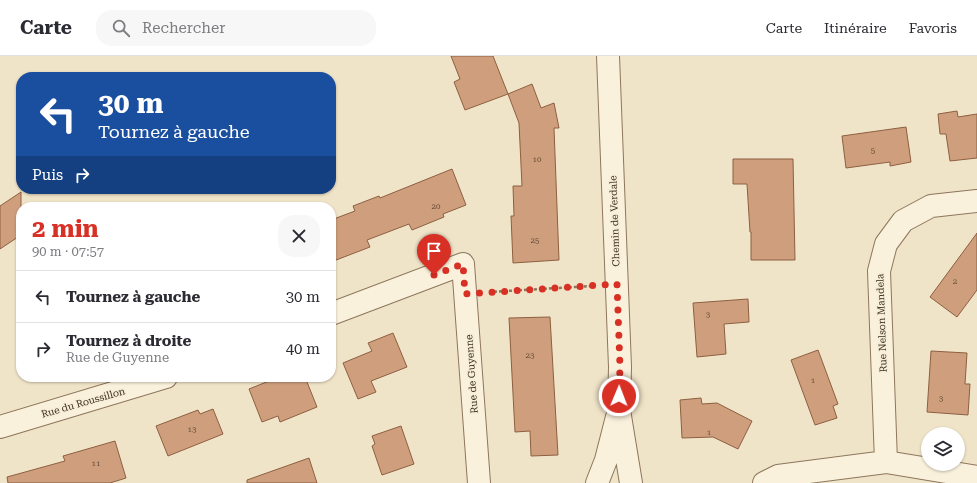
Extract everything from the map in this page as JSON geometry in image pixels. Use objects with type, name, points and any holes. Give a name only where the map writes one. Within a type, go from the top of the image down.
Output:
[{"type":"street","name":"Chemin de Verdale","points":[[608,56],[620,367],[619,410],[631,483]]},
{"type":"street","name":"Rue Nelson Mandela","points":[[886,462],[879,271],[886,244],[903,221],[931,206],[977,201]]},
{"type":"street","name":"Rue de Guyenne","points":[[336,312],[463,264],[479,483]]},
{"type":"street","name":"Rue du Roussillon","points":[[0,427],[149,382]]},
{"type":"street","name":"Chemin de Verdale","points":[[597,483],[606,460],[619,410]]},
{"type":"street","points":[[764,483],[778,476],[886,462],[977,477]]},
{"type":"path","points":[[465,294],[617,284]]},
{"type":"building","points":[[451,56],[493,56],[508,94],[465,110],[454,82],[460,79]]},
{"type":"building","points":[[532,84],[541,108],[554,103],[559,128],[554,128],[559,260],[513,263],[511,216],[514,216],[513,186],[522,186],[519,123],[508,94]]},
{"type":"building","points":[[957,111],[958,117],[977,114],[977,158],[950,161],[946,134],[940,134],[938,114]]},
{"type":"building","points":[[906,127],[911,162],[890,166],[890,162],[846,168],[842,136]]},
{"type":"building","points":[[733,159],[793,159],[795,260],[751,260],[751,232],[747,184],[733,184]]},
{"type":"building","points":[[452,169],[466,205],[443,214],[444,217],[412,230],[409,224],[367,240],[370,247],[336,260],[336,218],[355,211],[353,206],[379,196],[380,198]]},
{"type":"building","points":[[18,194],[21,194],[21,202],[16,202],[16,238],[0,249],[0,206]]},
{"type":"building","points":[[977,233],[977,290],[957,317],[930,297]]},
{"type":"building","points":[[748,299],[749,322],[724,324],[726,354],[697,357],[693,303]]},
{"type":"building","points":[[550,317],[558,455],[531,456],[530,431],[515,432],[509,318]]},
{"type":"building","points":[[393,333],[407,367],[371,381],[376,392],[358,399],[343,363],[372,351],[368,343]]},
{"type":"building","points":[[818,350],[838,404],[833,406],[837,418],[815,425],[791,360]]},
{"type":"building","points":[[931,351],[967,353],[965,384],[970,384],[968,415],[927,412]]},
{"type":"building","points":[[266,382],[307,382],[317,407],[280,422],[278,416],[262,422],[249,389]]},
{"type":"building","points":[[701,398],[702,404],[717,403],[752,421],[738,449],[713,437],[682,438],[680,400]]},
{"type":"building","points":[[213,409],[223,434],[168,456],[156,426],[198,410],[200,414]]},
{"type":"building","points":[[401,426],[414,464],[382,475],[372,446],[375,444],[372,436]]},
{"type":"building","points":[[115,441],[126,478],[110,483],[8,483],[7,477],[65,461],[63,456]]},
{"type":"building","points":[[309,458],[317,483],[247,483],[247,480]]},
{"type":"route","points":[[434,275],[463,264],[465,294],[617,284],[620,367],[619,396]]}]
